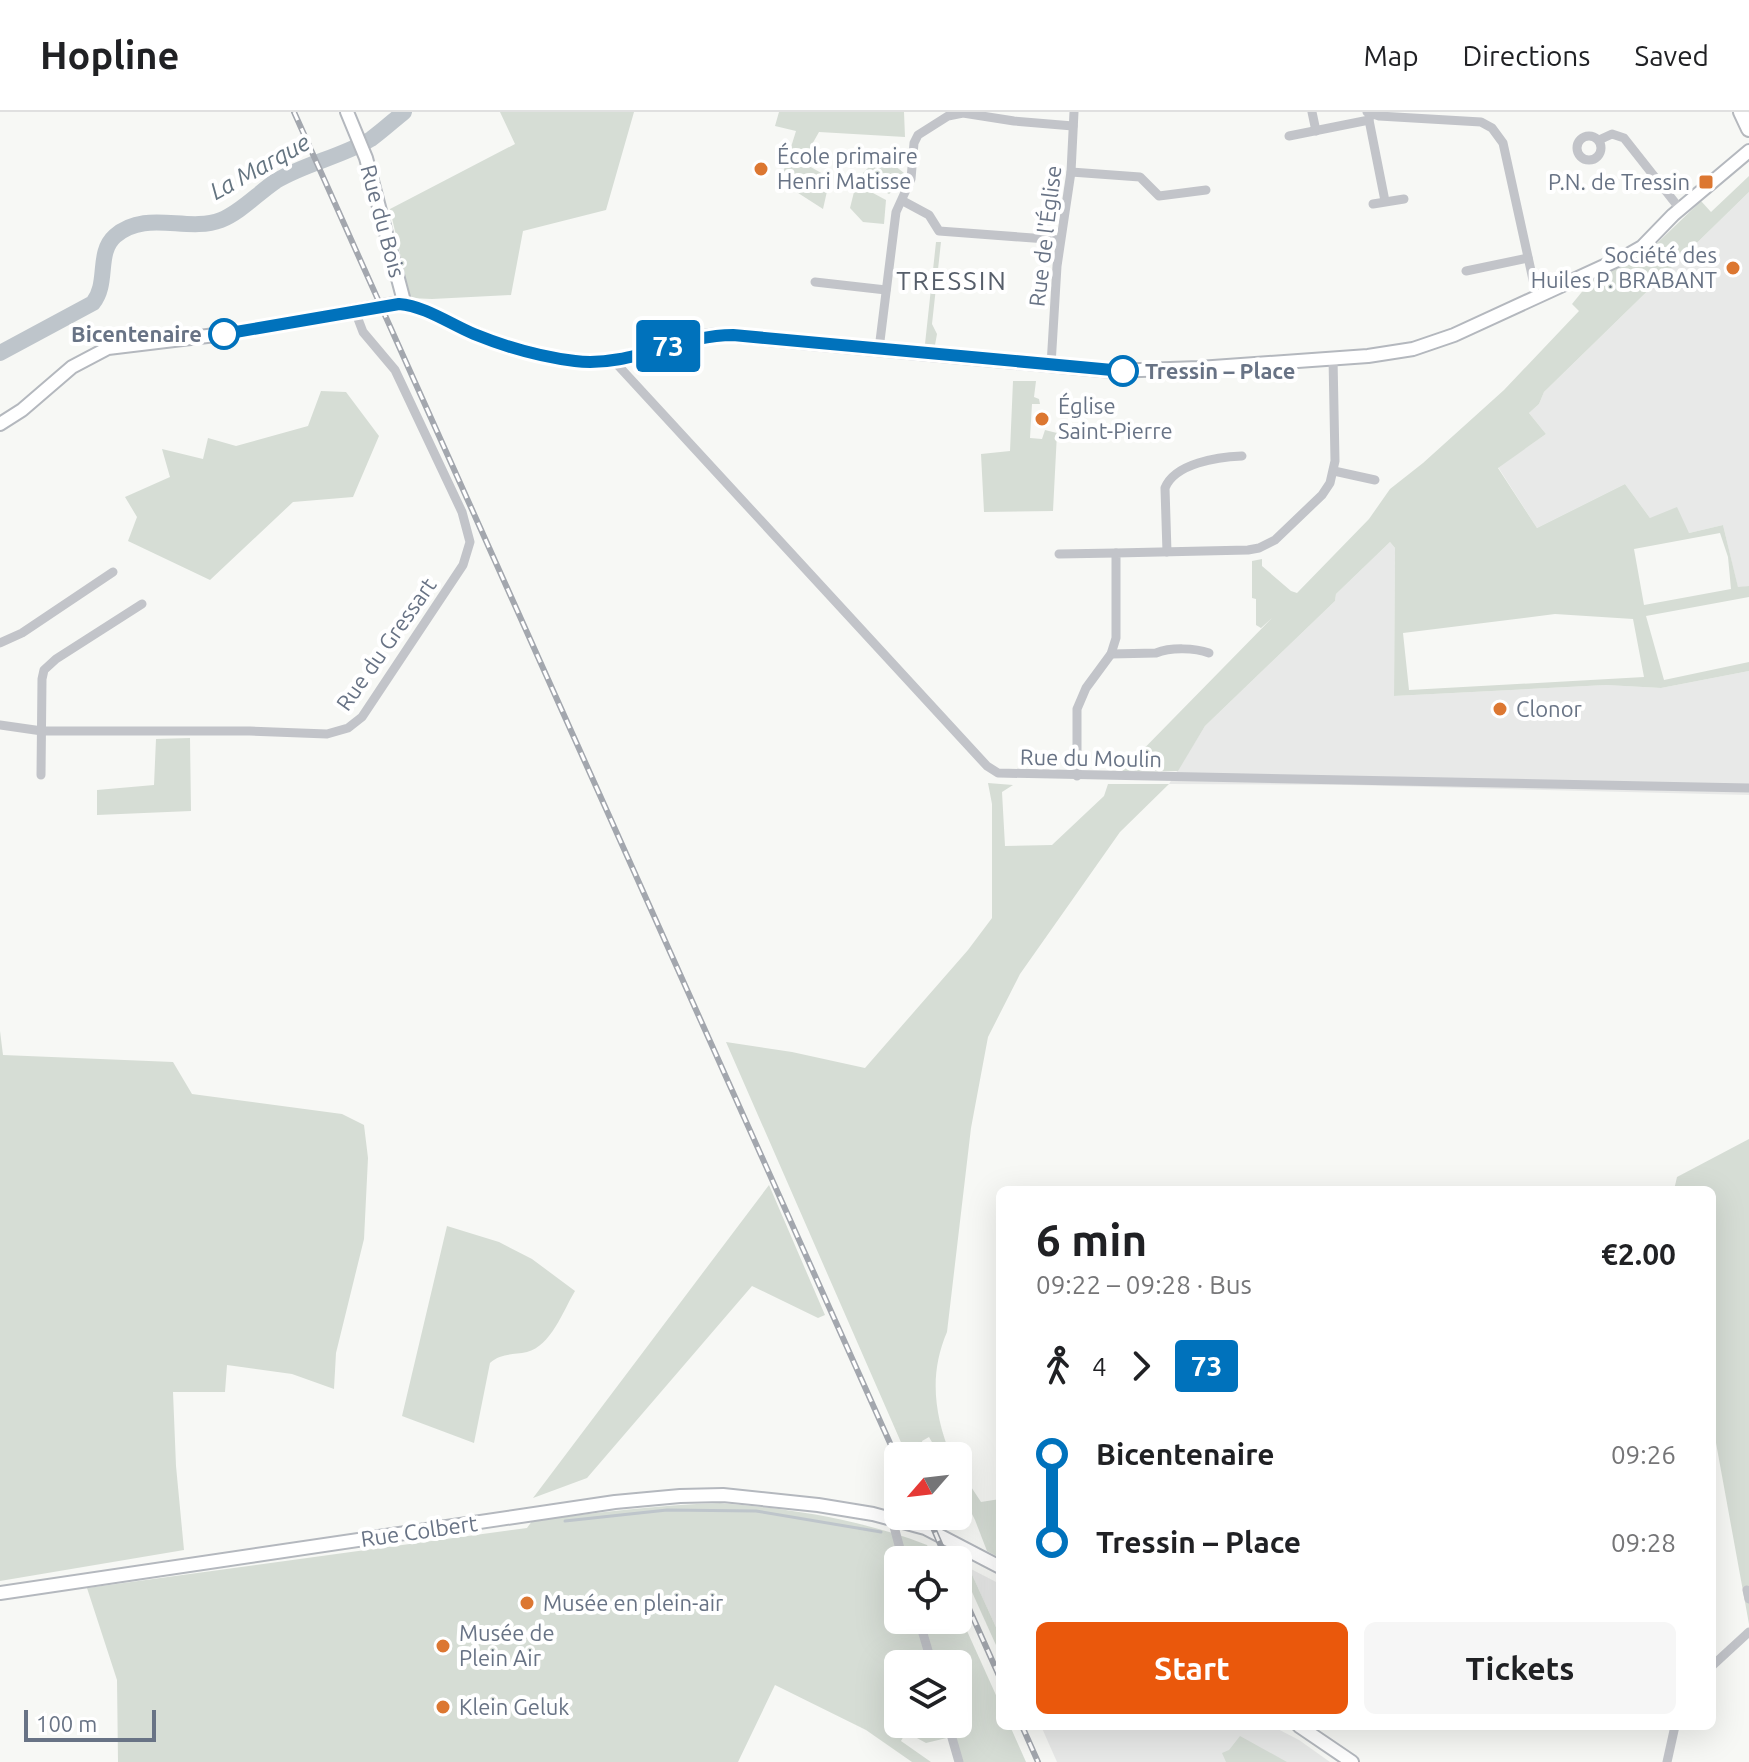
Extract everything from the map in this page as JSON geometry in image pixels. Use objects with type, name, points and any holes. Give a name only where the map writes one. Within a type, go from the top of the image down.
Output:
[{"type":"main road","points":[[1741,112],[1749,129]]},
{"type":"street","name":"Rue du Bois","points":[[347,112],[364,153],[405,305]]},
{"type":"street","points":[[879,349],[896,212],[913,174],[914,143],[918,135],[948,116],[963,112],[1014,121],[1073,126]]},
{"type":"street","name":"Rue de l'Église","points":[[1056,366],[1060,240],[1071,172],[1074,112]]},
{"type":"street","points":[[1312,112],[1316,131]]},
{"type":"street","points":[[1369,115],[1385,201]]},
{"type":"street","points":[[1289,136],[1369,115],[1481,122],[1492,128],[1503,143],[1537,298]]},
{"type":"street","points":[[1599,140],[1612,134],[1624,138],[1680,209]]},
{"type":"street","points":[[0,424],[22,410],[72,367],[101,351],[131,344],[232,333],[391,304],[405,305],[523,350],[574,361],[613,360],[717,335],[1142,371],[1378,355],[1422,347],[1463,332],[1636,251],[1749,151]]},
{"type":"street","points":[[1071,172],[1140,177],[1159,196],[1206,190]]},
{"type":"street","points":[[1373,204],[1404,199]]},
{"type":"street","points":[[903,201],[929,215],[939,231],[1060,240]]},
{"type":"street","points":[[1466,271],[1528,258]]},
{"type":"street","points":[[815,282],[886,290]]},
{"type":"street","name":"Rue du Gressart","points":[[0,725],[42,731],[327,734],[348,728],[362,717],[463,565],[470,542],[462,512],[395,370],[363,332],[355,311]]},
{"type":"street","points":[[1059,554],[1248,550],[1265,546],[1280,536],[1322,495],[1334,471],[1333,358]]},
{"type":"street","name":"Rue du Moulin","points":[[613,360],[990,770],[1008,775],[1749,788]]},
{"type":"street","points":[[1167,552],[1165,488],[1169,480],[1207,459],[1242,456]]},
{"type":"street","points":[[1334,471],[1375,480]]},
{"type":"street","points":[[1077,776],[1076,721],[1079,704],[1086,688],[1111,654],[1117,633],[1116,553]]},
{"type":"street","points":[[0,643],[22,633],[113,572]]},
{"type":"street","points":[[41,775],[42,679],[47,666],[142,604]]},
{"type":"street","points":[[1111,654],[1156,653],[1163,650],[1200,650],[1209,653]]},
{"type":"street","name":"Rue Colbert","points":[[0,1593],[638,1499],[691,1495],[745,1496],[838,1509],[884,1520]]},
{"type":"street","name":"Rue Colbert","points":[[911,1530],[996,1568]]},
{"type":"street","points":[[1716,1662],[1749,1632]]},
{"type":"street","points":[[1305,1730],[1352,1762]]},
{"type":"street","points":[[1667,1762],[1674,1730]]},
{"type":"street","points":[[952,1738],[959,1762]]},
{"type":"shaded area","points":[[500,112],[634,112],[606,210],[523,231],[511,295],[410,298],[390,209],[515,144]]},
{"type":"shaded area","points":[[779,112],[904,112],[905,137],[819,132],[802,162],[830,178],[823,209],[795,191],[783,173],[796,131],[775,126]]},
{"type":"shaded area","points":[[875,161],[890,162],[904,173],[899,186],[889,194],[861,179]]},
{"type":"shaded area","points":[[1749,176],[1749,192],[1544,392],[1539,404],[1529,413],[1546,434],[1498,468],[1537,528],[1625,484],[1650,518],[1677,507],[1689,533],[1723,525],[1738,587],[1749,586],[1749,597],[1646,616],[1664,680],[1749,662],[1749,671],[1661,688],[1606,685],[1394,696],[1395,548],[1390,542],[1336,594],[1335,601],[1205,726],[1178,771],[1121,772],[1272,618],[1261,628],[1256,625],[1252,561],[1262,559],[1262,566],[1297,593],[1369,519],[1390,489],[1504,390],[1579,311],[1572,304],[1590,282],[1650,250],[1701,201],[1711,212]],"holes":[[[1720,533],[1728,557],[1731,589],[1644,605],[1634,549]],[[1555,614],[1633,619],[1644,677],[1409,690],[1403,633]]]},
{"type":"shaded area","points":[[858,185],[886,200],[884,224],[863,222],[850,208]]},
{"type":"shaded area","points":[[1749,192],[1749,586],[1738,588],[1723,525],[1689,533],[1650,518],[1625,484],[1537,528],[1498,467],[1546,434],[1529,413],[1539,404],[1544,392]]},
{"type":"shaded area","points":[[936,242],[941,242],[932,324],[937,334],[935,345],[925,344]]},
{"type":"shaded area","points":[[1013,381],[1036,381],[1034,397],[1039,399],[1040,404],[1032,404],[1030,438],[1042,439],[1045,430],[1057,433],[1053,511],[984,512],[981,454],[1010,451]]},
{"type":"shaded area","points":[[321,391],[346,392],[379,436],[353,497],[293,502],[210,580],[128,541],[137,517],[125,497],[170,477],[162,449],[203,459],[208,438],[236,446],[308,426]]},
{"type":"shaded area","points":[[1390,542],[1395,548],[1394,696],[1606,685],[1661,688],[1749,671],[1749,795],[1349,785],[1169,784],[1205,726],[1335,601],[1336,594]]},
{"type":"shaded area","points":[[190,738],[191,811],[97,815],[97,790],[154,785],[156,739]]},
{"type":"shaded area","points":[[988,783],[1013,785],[1002,792],[1005,846],[1052,845],[1104,796],[1108,784],[1169,784],[1120,832],[1020,974],[988,1037],[971,1128],[947,1332],[936,1379],[938,1409],[946,1442],[932,1442],[929,1437],[922,1442],[901,1442],[726,1042],[865,1068],[992,918],[992,804]]},
{"type":"shaded area","points":[[0,1031],[3,1055],[173,1062],[192,1094],[342,1114],[364,1125],[368,1158],[364,1239],[336,1353],[334,1389],[292,1374],[227,1365],[225,1392],[173,1392],[184,1550],[0,1581]]},
{"type":"shaded area","points":[[1749,1139],[1749,1624],[1716,1443],[1716,1186],[1675,1186],[1677,1177]]},
{"type":"shaded area","points":[[769,1185],[825,1315],[818,1318],[752,1286],[587,1478],[533,1498]]},
{"type":"shaded area","points":[[447,1226],[499,1242],[532,1259],[575,1291],[556,1327],[543,1343],[527,1352],[503,1356],[490,1363],[474,1443],[402,1416]]},
{"type":"shaded area","points":[[972,1488],[981,1502],[996,1500],[996,1556],[987,1551],[972,1514]]},
{"type":"shaded area","name":"Musée de Plein Air","points":[[720,1503],[825,1516],[877,1528],[927,1545],[884,1546],[884,1634],[968,1634],[996,1695],[996,1730],[1012,1730],[1026,1762],[962,1762],[956,1738],[972,1738],[972,1650],[884,1650],[884,1738],[903,1738],[901,1741],[931,1762],[912,1762],[866,1730],[775,1685],[738,1762],[118,1762],[117,1680],[87,1588],[527,1528],[532,1521]]},
{"type":"shaded area","points":[[972,1570],[996,1582],[996,1627]]},
{"type":"shaded area","points":[[972,1575],[996,1627],[996,1645],[972,1592]]},
{"type":"shaded area","points":[[1043,1730],[1280,1730],[1330,1762],[1057,1762]]},
{"type":"shaded area","points":[[1240,1736],[1287,1762],[1226,1762],[1222,1753],[1229,1750]]},
{"type":"shaded area","name":"Musée de Plein Air","points":[[917,1738],[947,1738],[926,1743]]},
{"type":"waterway","name":"La Marque","points":[[0,353],[93,303],[101,286],[109,243],[127,228],[153,222],[194,224],[221,220],[287,175],[371,139],[404,112]]},
{"type":"waterway","points":[[565,1521],[667,1510],[756,1511],[881,1532]]},
{"type":"railway","points":[[294,112],[889,1442]]},
{"type":"railway","points":[[934,1530],[941,1546]]},
{"type":"railway","points":[[972,1615],[996,1669]]},
{"type":"railway","points":[[1024,1730],[1038,1762]]},
{"type":"bus line","name":"73","points":[[224,334],[399,304],[418,308],[502,344],[581,362],[604,362],[704,337],[733,335],[1123,371]]},
{"type":"place","name":"École primaire Henri Matisse","points":[[761,169]]},
{"type":"place","name":"P.N. de Tressin","points":[[1706,182]]},
{"type":"place","name":"Société des Huiles P. BRABANT","points":[[1733,268]]},
{"type":"place","name":"Bicentenaire","points":[[224,334]]},
{"type":"place","name":"Tressin – Place","points":[[1123,371]]},
{"type":"place","name":"Église Saint-Pierre","points":[[1042,419]]},
{"type":"place","name":"Clonor","points":[[1500,709]]},
{"type":"place","name":"Musée en plein-air","points":[[527,1603]]},
{"type":"place","name":"Musée de Plein Air","points":[[443,1646]]},
{"type":"place","name":"Klein Geluk","points":[[443,1707]]},
{"type":"district","name":"TRESSIN","points":[[952,281]]}]
